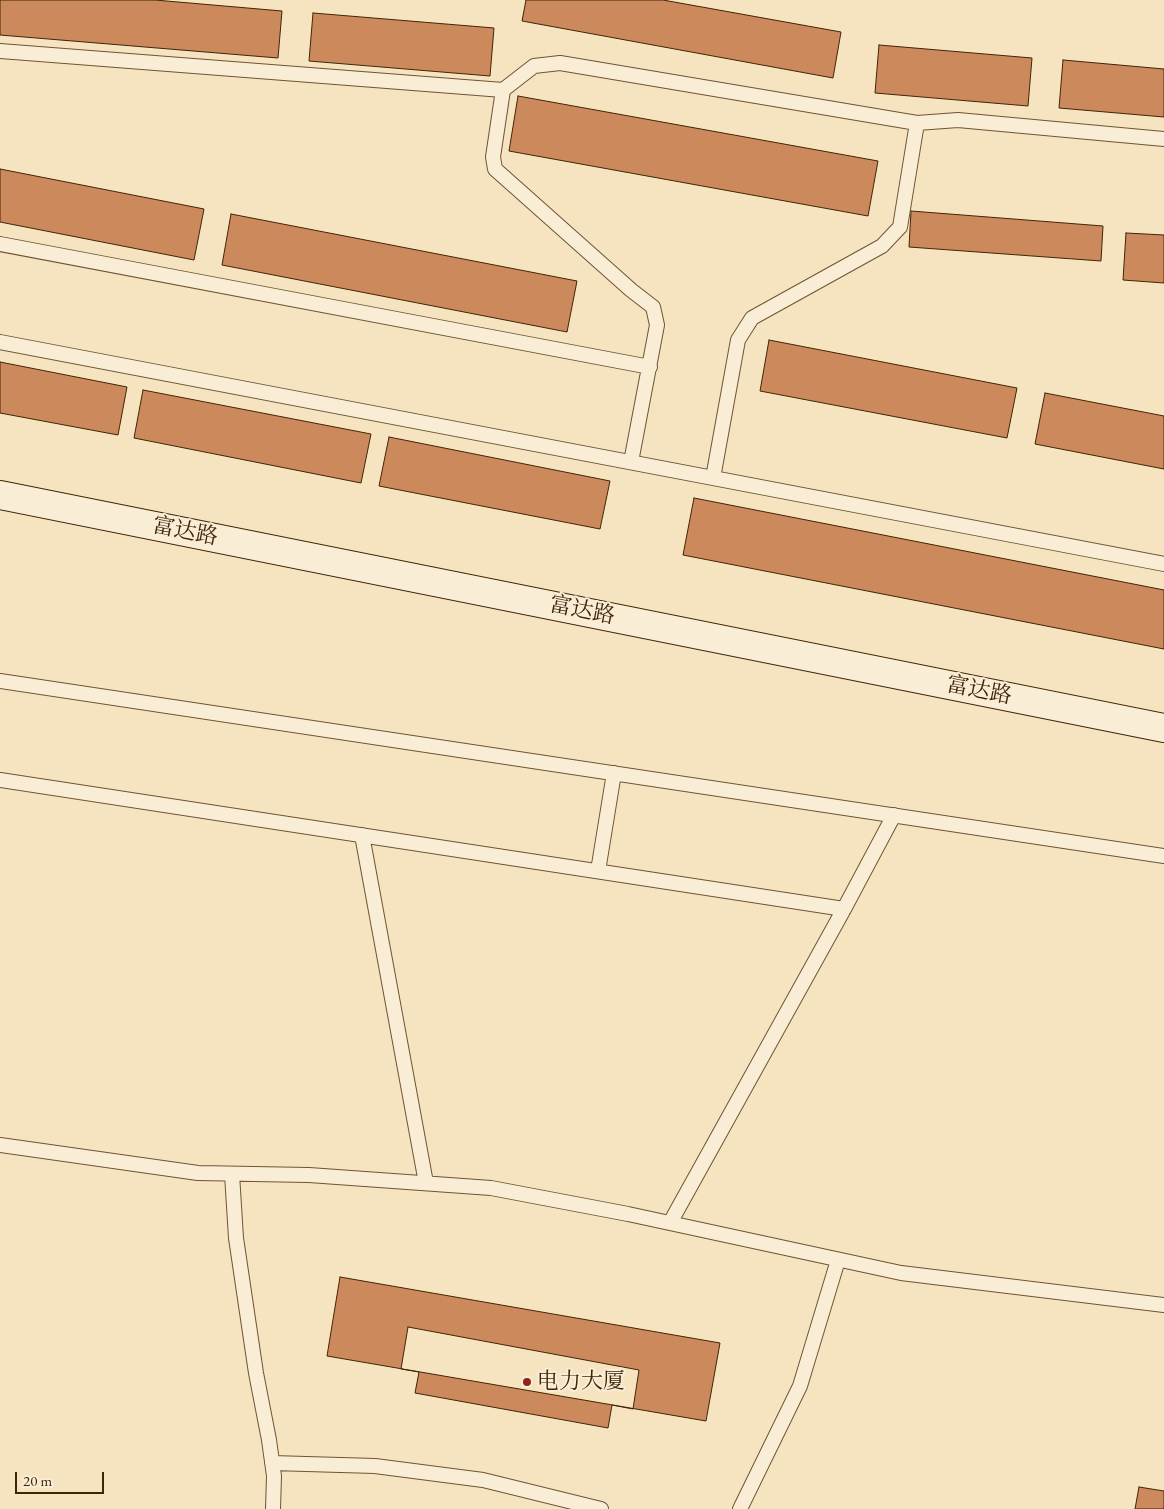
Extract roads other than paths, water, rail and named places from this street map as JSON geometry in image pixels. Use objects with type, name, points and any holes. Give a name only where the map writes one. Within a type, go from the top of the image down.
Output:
[{"type":"street","name":"富达路","points":[[0,495],[1164,728]]},
{"type":"lane","points":[[0,51],[503,90],[534,66],[560,63],[917,123],[958,120],[1164,138]]},
{"type":"lane","points":[[503,90],[493,157],[495,169],[631,290],[653,307],[658,325],[631,462]]},
{"type":"lane","points":[[713,478],[738,340],[752,318],[882,246],[900,227],[917,123]]},
{"type":"lane","points":[[0,244],[650,367]]},
{"type":"lane","points":[[0,342],[1164,564]]},
{"type":"lane","points":[[0,681],[1164,856]]},
{"type":"lane","points":[[598,871],[614,773]]},
{"type":"lane","points":[[0,780],[844,909]]},
{"type":"lane","points":[[670,1223],[894,815]]},
{"type":"lane","points":[[362,835],[426,1183]]},
{"type":"lane","points":[[0,1145],[198,1173],[309,1175],[491,1188],[670,1223],[901,1273],[1164,1305]]},
{"type":"lane","points":[[232,1174],[236,1238],[256,1373],[274,1476],[273,1509]]},
{"type":"lane","points":[[740,1509],[800,1386],[838,1260]]},
{"type":"lane","points":[[272,1463],[375,1466],[483,1480],[601,1509]]},
{"type":"place","name":"电力大厦","points":[[527,1382]]}]
